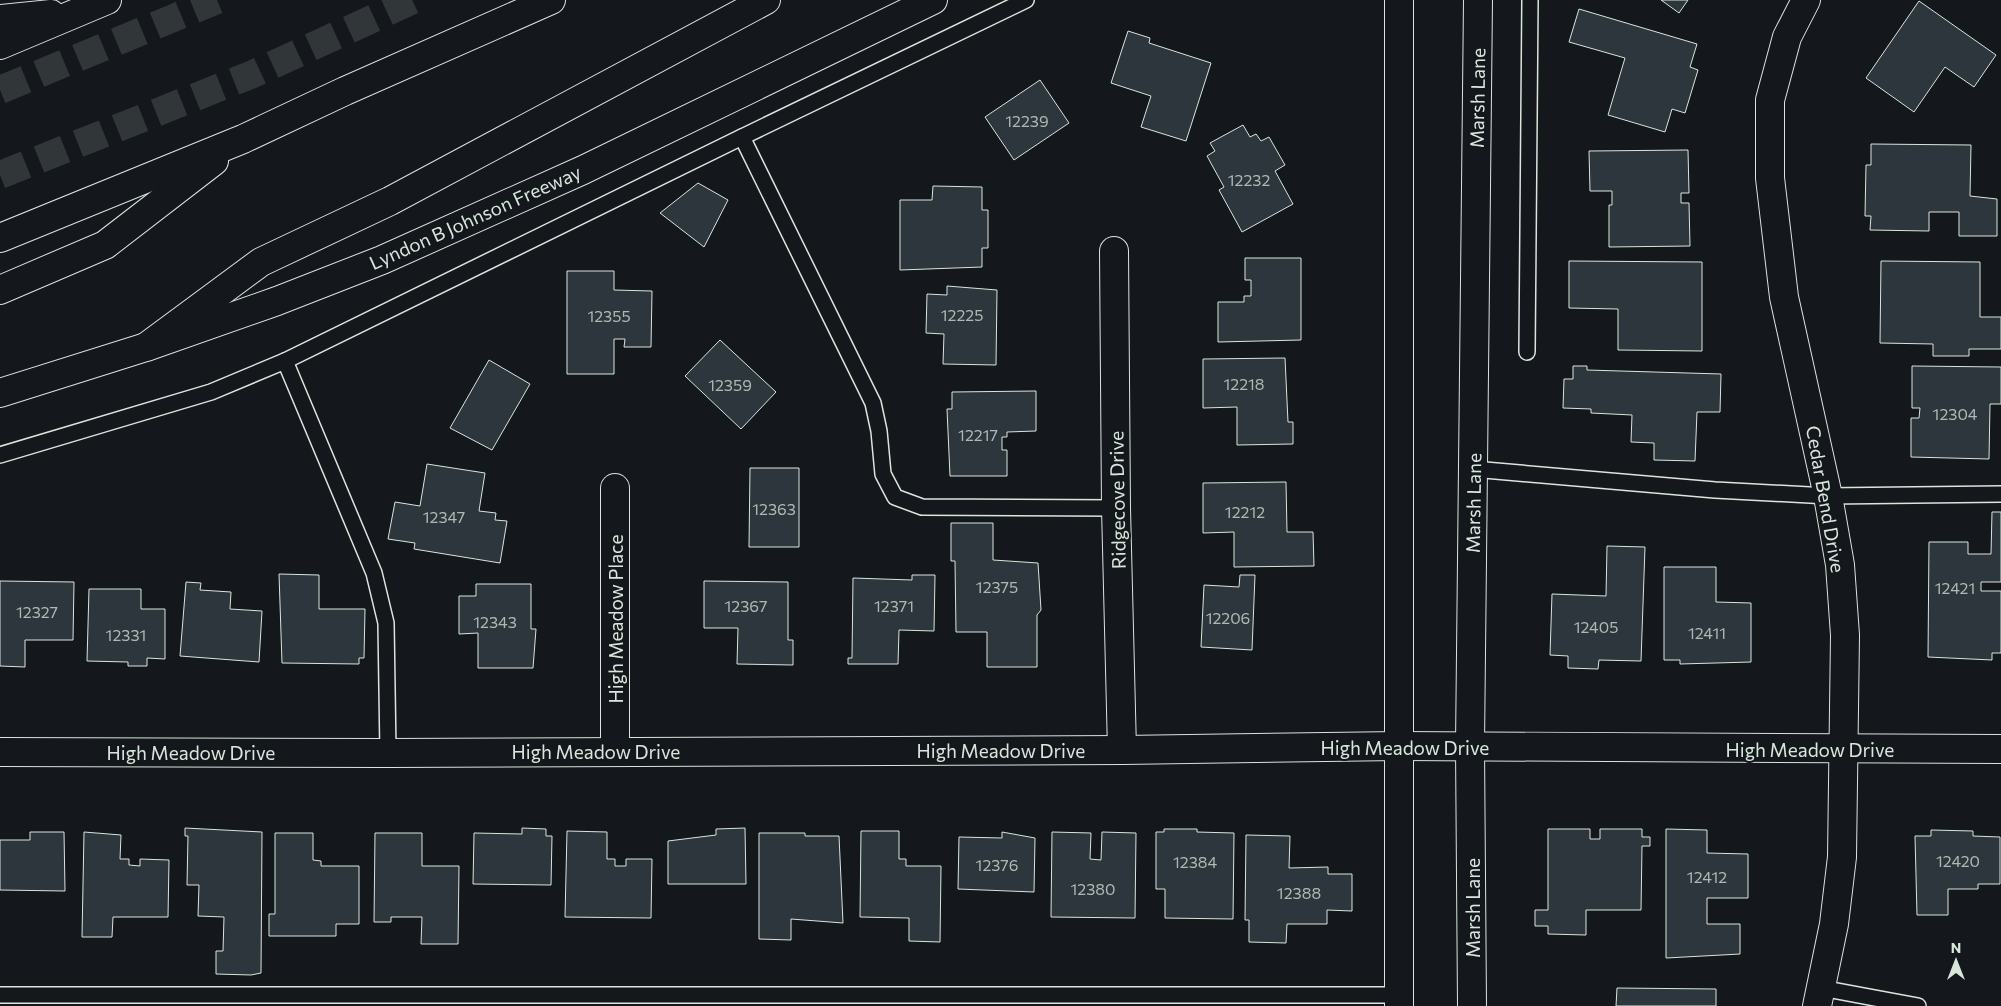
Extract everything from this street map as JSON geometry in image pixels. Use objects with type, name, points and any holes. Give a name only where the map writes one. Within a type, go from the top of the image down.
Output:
[{"type":"main road","points":[[0,45],[107,0]]},
{"type":"main road","points":[[0,238],[243,139],[345,91],[551,0]]},
{"type":"main road","points":[[146,347],[262,262],[390,201],[766,0]]},
{"type":"main road","name":"Lyndon B Johnson Freeway","points":[[0,393],[146,347],[277,302],[382,260],[583,170],[933,0]]},
{"type":"main road","points":[[1399,0],[1399,1000]]},
{"type":"main road","name":"Marsh Lane","points":[[1472,1006],[1470,746],[1478,0]]},
{"type":"main road","name":"Cedar Bend Drive","points":[[1806,0],[1787,37],[1770,100],[1770,178],[1784,297],[1828,496],[1840,565],[1845,635],[1842,857],[1834,924],[1819,997]]},
{"type":"main road","points":[[0,19],[80,11]]},
{"type":"main road","points":[[0,290],[105,245],[243,139]]},
{"type":"main road","name":"Ridgecove Drive","points":[[1114,251],[1116,508],[1122,750]]},
{"type":"main road","name":"High Meadow Place","points":[[615,488],[615,751]]},
{"type":"main road","name":"High Meadow Drive","points":[[0,752],[388,753],[1122,750],[1399,746],[2001,750]]},
{"type":"lane","points":[[0,456],[211,392],[285,361],[1026,0]]},
{"type":"lane","points":[[1527,352],[1530,0]]},
{"type":"lane","points":[[742,137],[873,403],[880,431],[883,474],[895,497],[922,507],[1116,508]]},
{"type":"lane","points":[[285,361],[374,573],[386,623],[388,753]]},
{"type":"lane","points":[[1473,469],[1706,490],[1828,496],[2001,494]]},
{"type":"lane","points":[[0,994],[1399,1000]]},
{"type":"lane","points":[[1819,997],[1918,1006]]},
{"type":"building","points":[[1661,0],[1688,0],[1679,13]]},
{"type":"building","points":[[1919,1],[1996,55],[1974,87],[1945,67],[1914,112],[1866,78]]},
{"type":"building","points":[[1579,9],[1697,44],[1690,67],[1698,70],[1685,113],[1672,109],[1665,132],[1608,115],[1625,58],[1569,42]]},
{"type":"building","points":[[1128,31],[1150,38],[1149,43],[1211,63],[1186,141],[1141,127],[1151,96],[1111,83]]},
{"type":"building","points":[[1040,80],[1069,123],[1014,160],[985,117]]},
{"type":"building","points":[[1243,125],[1250,137],[1256,134],[1261,141],[1269,137],[1285,165],[1275,171],[1293,204],[1242,232],[1219,190],[1224,187],[1207,156],[1215,151],[1210,143]]},
{"type":"building","points":[[1871,144],[1971,145],[1970,196],[1997,199],[1997,236],[1959,236],[1959,212],[1929,212],[1929,231],[1870,230],[1871,216],[1865,216],[1866,165],[1871,165]]},
{"type":"building","points":[[1688,150],[1689,193],[1681,193],[1681,203],[1689,203],[1690,246],[1609,247],[1609,205],[1612,205],[1612,191],[1590,191],[1589,151]]},
{"type":"building","points":[[698,183],[728,200],[704,247],[660,213]]},
{"type":"building","points":[[933,186],[982,187],[982,210],[988,210],[988,248],[982,248],[982,267],[900,270],[900,200],[932,200]]},
{"type":"building","points":[[1245,258],[1301,258],[1301,340],[1218,342],[1218,302],[1244,302],[1244,296],[1251,296],[1251,280],[1245,280]]},
{"type":"building","points":[[1569,261],[1702,262],[1702,351],[1618,350],[1618,309],[1569,308]]},
{"type":"building","points":[[1881,261],[1980,262],[1980,317],[2001,317],[2001,349],[1969,349],[1969,356],[1933,356],[1933,344],[1880,343]]},
{"type":"building","points":[[567,271],[614,271],[614,290],[652,291],[651,347],[624,347],[625,339],[614,339],[614,374],[567,374]]},
{"type":"building","points":[[947,286],[997,290],[996,365],[943,364],[944,334],[926,333],[927,294],[947,295]]},
{"type":"building","points":[[720,340],[776,392],[741,429],[685,376]]},
{"type":"building","points":[[1285,358],[1288,422],[1293,422],[1293,444],[1237,445],[1237,407],[1203,408],[1203,359]]},
{"type":"building","points":[[489,360],[530,384],[492,450],[450,428]]},
{"type":"building","points":[[1573,366],[1587,366],[1587,370],[1721,374],[1720,412],[1697,412],[1695,461],[1654,460],[1654,443],[1631,442],[1632,415],[1591,413],[1591,409],[1563,408],[1564,379],[1573,379]]},
{"type":"building","points":[[1912,366],[2001,367],[2001,404],[1990,404],[1989,459],[1911,457],[1911,418],[1919,418],[1920,408],[1912,408]]},
{"type":"building","points":[[1036,391],[1036,431],[1007,432],[1007,437],[1002,437],[1002,450],[1007,450],[1007,476],[950,476],[947,409],[952,409],[952,392]]},
{"type":"building","points":[[427,464],[485,473],[479,511],[496,513],[495,520],[507,521],[500,563],[414,549],[415,543],[388,539],[395,502],[420,506]]},
{"type":"building","points":[[750,468],[799,468],[799,547],[749,547]]},
{"type":"building","points":[[1286,482],[1287,532],[1313,532],[1314,566],[1234,567],[1234,532],[1203,533],[1203,483]]},
{"type":"building","points":[[1992,512],[2001,512],[2001,582],[1981,582],[1981,591],[2001,591],[2001,653],[1992,653],[1992,660],[1928,657],[1929,542],[1968,542],[1968,554],[1991,554]]},
{"type":"building","points":[[951,523],[993,523],[993,560],[1038,563],[1041,610],[1037,615],[1037,667],[987,667],[987,632],[956,632],[955,561],[951,561]]},
{"type":"building","points":[[1607,546],[1645,547],[1641,661],[1599,660],[1598,669],[1568,668],[1568,656],[1550,655],[1552,594],[1606,596]]},
{"type":"building","points":[[1664,567],[1716,567],[1716,602],[1751,603],[1751,662],[1680,664],[1680,660],[1664,660]]},
{"type":"building","points":[[279,574],[319,575],[319,609],[365,609],[364,658],[359,658],[359,664],[282,663]]},
{"type":"building","points":[[912,575],[935,575],[934,631],[899,630],[898,664],[848,664],[848,658],[852,658],[853,578],[912,580]]},
{"type":"building","points":[[1240,575],[1255,575],[1252,650],[1201,647],[1204,585],[1239,587]]},
{"type":"building","points":[[0,581],[74,582],[73,640],[25,640],[25,667],[0,666]]},
{"type":"building","points":[[704,581],[788,582],[788,640],[793,640],[793,665],[737,664],[738,628],[704,628]]},
{"type":"building","points":[[186,582],[201,583],[200,590],[231,592],[230,609],[262,611],[259,662],[180,656]]},
{"type":"building","points":[[476,584],[531,584],[531,629],[536,629],[533,668],[478,668],[478,633],[459,634],[459,596],[476,596]]},
{"type":"building","points":[[89,589],[141,589],[141,609],[165,609],[165,659],[147,658],[147,666],[128,666],[128,662],[87,661]]},
{"type":"building","points":[[185,828],[262,832],[261,973],[251,975],[216,974],[216,951],[223,951],[224,917],[198,916],[199,885],[187,885],[188,836],[185,836]]},
{"type":"building","points":[[522,828],[546,829],[546,836],[552,836],[551,885],[473,884],[474,833],[522,834]]},
{"type":"building","points":[[745,828],[746,884],[668,884],[668,841],[716,835],[716,829]]},
{"type":"building","points":[[1164,829],[1197,829],[1197,832],[1234,833],[1233,919],[1165,918],[1165,889],[1156,889],[1156,832],[1164,832]]},
{"type":"building","points":[[1548,829],[1590,829],[1590,839],[1600,839],[1600,829],[1642,829],[1642,837],[1650,837],[1650,846],[1642,846],[1641,910],[1586,910],[1586,935],[1548,934],[1548,926],[1535,926],[1535,910],[1548,910]]},
{"type":"building","points":[[1666,829],[1707,830],[1707,853],[1748,854],[1748,898],[1707,898],[1707,924],[1740,924],[1740,954],[1666,958]]},
{"type":"building","points":[[1931,830],[1973,831],[1973,836],[2000,837],[2000,884],[1978,884],[1978,889],[1948,889],[1948,915],[1917,915],[1915,836],[1931,836]]},
{"type":"building","points":[[567,831],[607,832],[607,859],[615,859],[615,866],[626,866],[626,859],[652,859],[651,918],[565,917]]},
{"type":"building","points":[[861,831],[899,831],[899,859],[906,859],[906,866],[941,866],[940,942],[909,941],[909,918],[860,917]]},
{"type":"building","points":[[30,832],[64,832],[65,891],[0,890],[0,840],[30,840]]},
{"type":"building","points":[[84,832],[121,835],[120,859],[129,859],[129,865],[140,866],[140,859],[169,860],[168,917],[113,917],[112,937],[82,937]]},
{"type":"building","points":[[1002,832],[1035,838],[1034,892],[958,889],[959,837],[1002,838]]},
{"type":"building","points":[[1052,832],[1091,833],[1090,859],[1101,860],[1102,832],[1136,833],[1135,918],[1051,917]]},
{"type":"building","points":[[275,833],[313,833],[313,860],[321,861],[321,866],[359,866],[359,924],[336,924],[336,936],[269,936],[269,914],[275,914]]},
{"type":"building","points":[[375,833],[422,833],[422,866],[459,866],[458,944],[421,944],[422,917],[391,917],[391,922],[374,922]]},
{"type":"building","points":[[759,833],[805,833],[805,836],[839,836],[843,923],[791,919],[791,940],[759,939]]},
{"type":"building","points":[[1246,835],[1290,836],[1289,868],[1328,867],[1328,874],[1352,874],[1352,911],[1327,910],[1327,924],[1287,924],[1286,943],[1249,942],[1249,920],[1245,920]]},
{"type":"building","points":[[1617,988],[1716,989],[1716,1006],[1616,1006]]},
{"type":"tunnel","points":[[0,90],[217,0]]},
{"type":"tunnel","points":[[0,175],[253,74],[413,0]]}]
